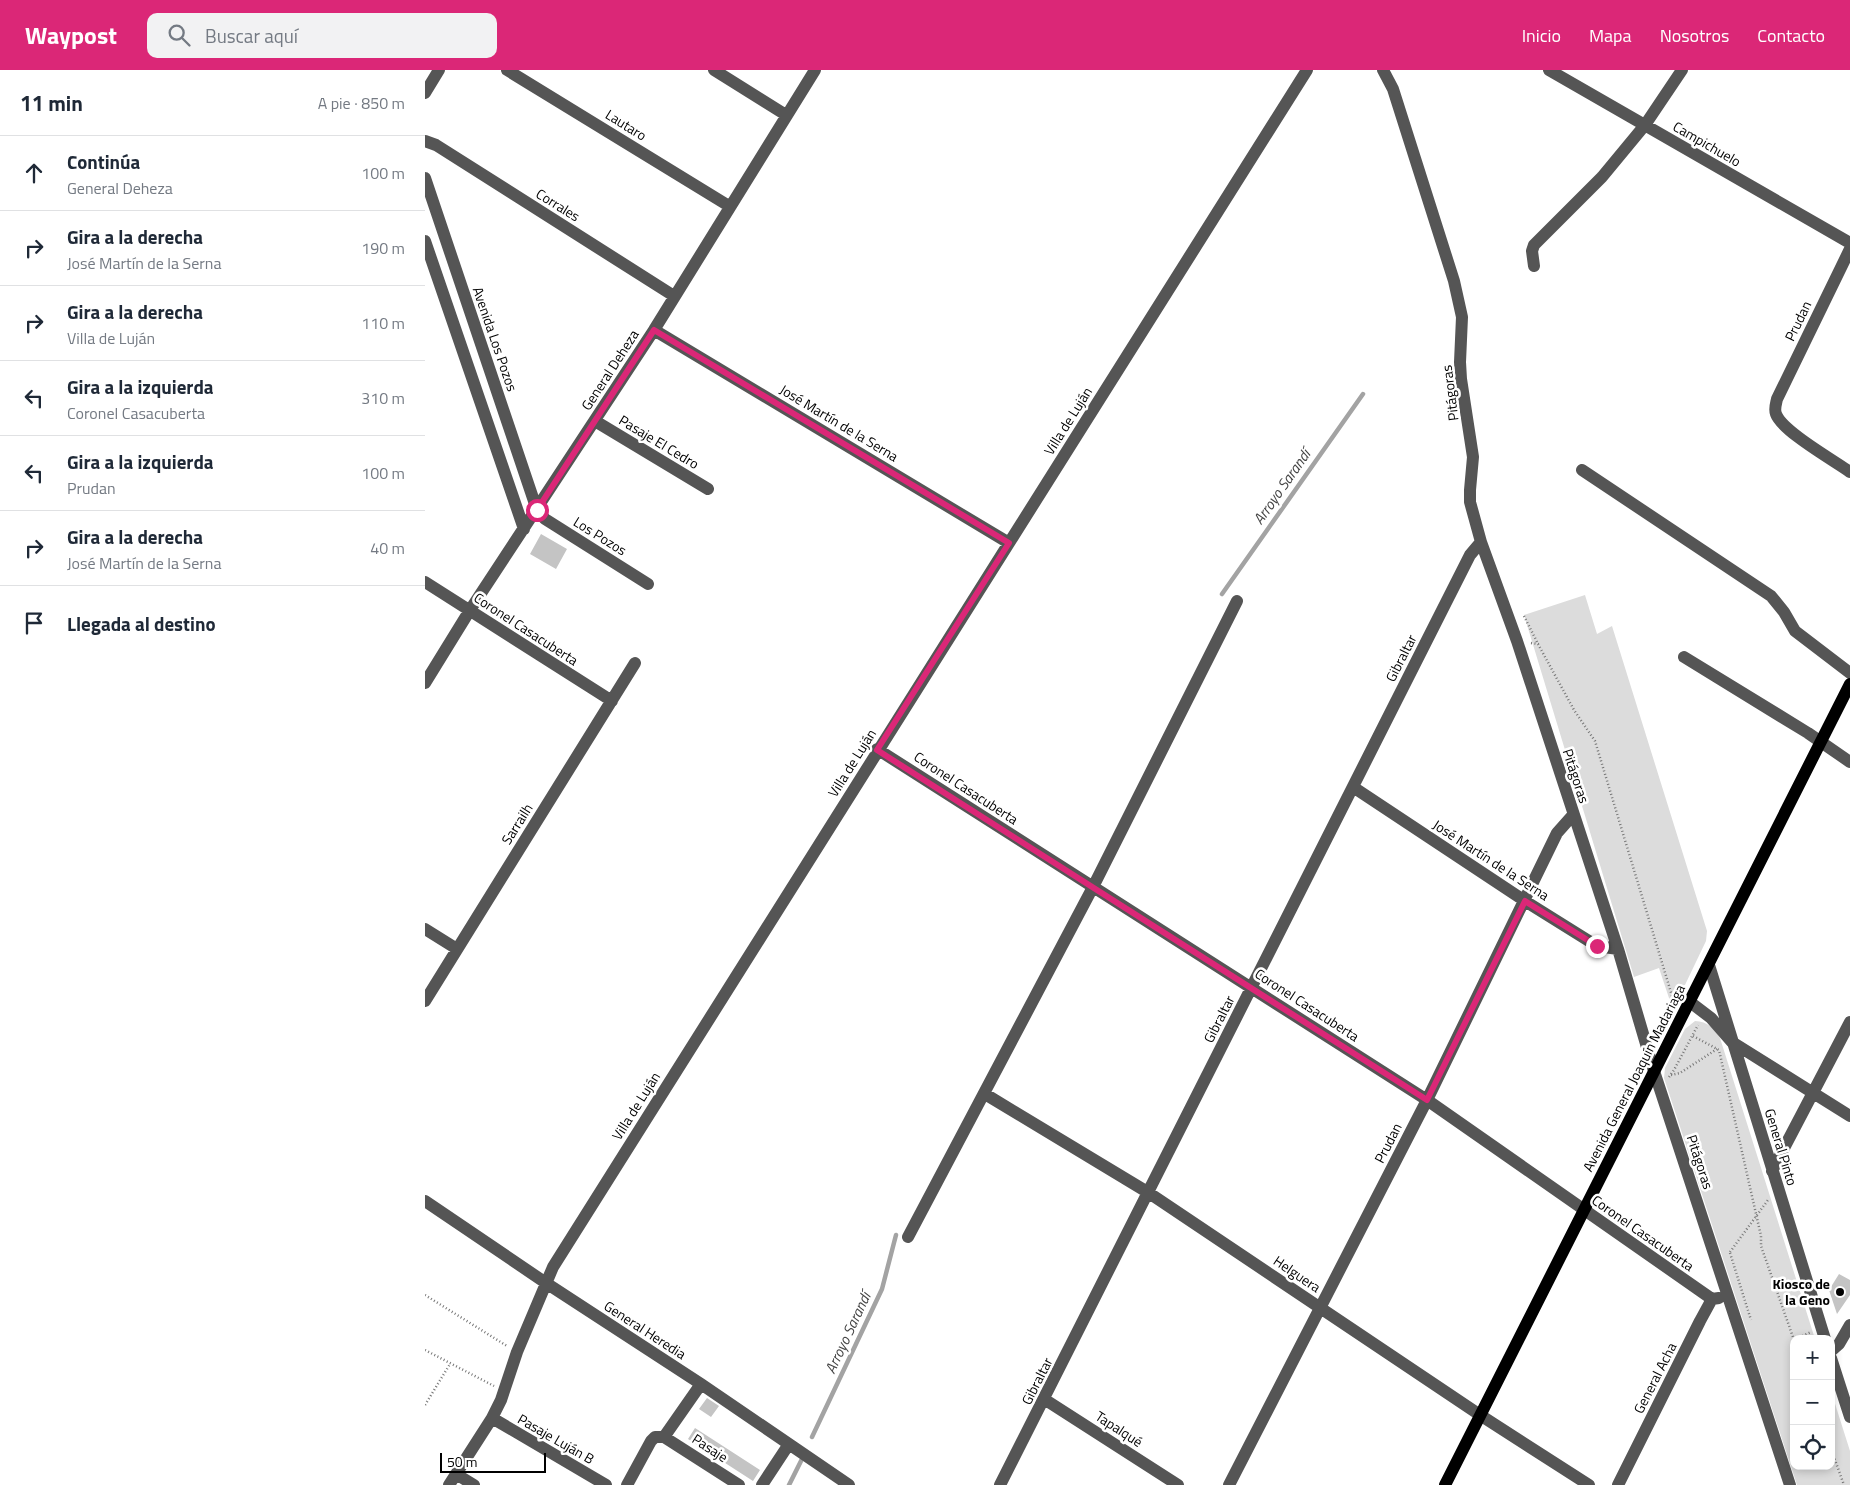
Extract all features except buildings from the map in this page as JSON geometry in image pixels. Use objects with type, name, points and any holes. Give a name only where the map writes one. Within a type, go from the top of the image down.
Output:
[{"type":"main road","name":"Avenida General Joaquín Madariaga","points":[[1445,1485],[1850,684]]},
{"type":"street","points":[[425,92],[439,70]]},
{"type":"street","name":"Lautaro","points":[[507,70],[729,206]]},
{"type":"street","points":[[714,70],[787,115]]},
{"type":"street","name":"General Deheza","points":[[425,683],[470,610],[654,330],[729,206],[815,70]]},
{"type":"street","name":"Villa de Luján","points":[[449,1485],[491,1418],[504,1391],[517,1352],[553,1267],[1307,70]]},
{"type":"street","name":"Pitágoras","points":[[1383,70],[1393,89],[1454,281],[1461,311],[1463,332],[1460,362],[1461,379],[1473,457],[1469,490],[1481,542],[1517,641],[1618,949],[1654,1071],[1790,1485]]},
{"type":"street","name":"Campichuelo","points":[[1549,70],[1850,243]]},
{"type":"street","points":[[1535,266],[1533,251],[1539,240],[1587,194],[1645,125],[1681,70]]},
{"type":"street","name":"Corrales","points":[[425,141],[436,145],[674,296]]},
{"type":"street","name":"Avenida Los Pozos","points":[[425,178],[537,510]]},
{"type":"street","points":[[425,241],[525,529]]},
{"type":"street","name":"Prudan","points":[[1850,249],[1775,406],[1775,413],[1784,427],[1850,472]]},
{"type":"street","name":"José Martín de la Serna","points":[[654,330],[1009,543]]},
{"type":"street","name":"Pasaje El Cedro","points":[[595,421],[708,489]]},
{"type":"street","points":[[1582,470],[1771,596],[1784,612],[1795,632],[1850,673]]},
{"type":"street","name":"Los Pozos","points":[[537,510],[545,519],[648,584]]},
{"type":"street","name":"Gibraltar","points":[[1000,1485],[1470,555],[1481,542]]},
{"type":"street","name":"Coronel Casacuberta","points":[[425,582],[612,701]]},
{"type":"street","points":[[908,1237],[1093,887],[1237,600]]},
{"type":"street","points":[[1684,657],[1850,762]]},
{"type":"street","name":"Sarrailh","points":[[425,1001],[635,663]]},
{"type":"street","name":"Coronel Casacuberta","points":[[877,750],[1427,1100],[1712,1299]]},
{"type":"street","name":"José Martín de la Serna","points":[[1353,787],[1525,901],[1597,946],[1618,949]]},
{"type":"street","name":"Prudan","points":[[1229,1485],[1427,1100],[1557,833],[1573,815]]},
{"type":"street","points":[[425,928],[457,949]]},
{"type":"street","name":"General Pinto","points":[[1709,965],[1824,1335]]},
{"type":"street","points":[[1690,1002],[1705,1013],[1732,1042],[1850,1116]]},
{"type":"street","points":[[1773,1171],[1850,1022]]},
{"type":"street","name":"Helguera","points":[[985,1094],[1149,1193],[1480,1415],[1589,1485]]},
{"type":"street","name":"General Heredia","points":[[425,1201],[545,1283],[701,1384],[849,1485]]},
{"type":"street","points":[[1712,1299],[1728,1296]]},
{"type":"street","name":"General Acha","points":[[1618,1485],[1712,1299]]},
{"type":"street","points":[[1835,1348],[1850,1325]]},
{"type":"street","points":[[1835,1366],[1845,1387],[1850,1417]]},
{"type":"street","points":[[627,1485],[651,1441],[655,1438],[664,1437],[701,1384]]},
{"type":"street","name":"Tapalqué","points":[[1044,1399],[1178,1485]]},
{"type":"street","name":"Pasaje Luján B","points":[[491,1418],[606,1485]]},
{"type":"street","name":"Pasaje","points":[[664,1437],[739,1485]]},
{"type":"street","points":[[762,1485],[789,1444]]},
{"type":"street","points":[[456,1474],[474,1485]]},
{"type":"path","points":[[1520,609],[1574,710],[1595,741],[1673,999],[1667,1015]]},
{"type":"path","points":[[1517,641],[1538,644]]},
{"type":"path","points":[[1659,1086],[1671,1075],[1705,1013]]},
{"type":"path","points":[[1693,1036],[1718,1049],[1757,1215],[1761,1246],[1792,1335]]},
{"type":"path","points":[[1671,1075],[1680,1073],[1718,1049]]},
{"type":"path","points":[[1719,1268],[1778,1187]]},
{"type":"path","points":[[425,1295],[517,1352]]},
{"type":"path","points":[[425,1350],[504,1391]]},
{"type":"path","points":[[425,1406],[450,1364]]},
{"type":"path","points":[[1835,1461],[1843,1485]]},
{"type":"shaded area","points":[[1585,595],[1597,634],[1612,626],[1707,931],[1706,941],[1673,1010],[1659,968],[1634,977],[1524,615]]},
{"type":"shaded area","points":[[1695,1021],[1703,1023],[1710,1026],[1720,1038],[1814,1335],[1790,1335],[1790,1464],[1664,1078],[1665,1068],[1685,1029]]},
{"type":"shaded area","points":[[1835,1404],[1850,1451],[1850,1485],[1797,1485],[1792,1470],[1835,1470]]},
{"type":"waterway","name":"Arroyo Sarandí","points":[[1222,594],[1363,394]]},
{"type":"waterway","name":"Arroyo Sarandí","points":[[812,1437],[882,1289],[896,1235]]},
{"type":"waterway","name":"Arroyo Sarandí","points":[[789,1485],[803,1457]]},
{"type":"place","name":"Kiosco de la Geno","points":[[1840,1292]]},
{"type":"route","points":[[537,510],[654,330],[1009,543],[877,750],[1427,1100],[1525,901],[1597,946]]}]
